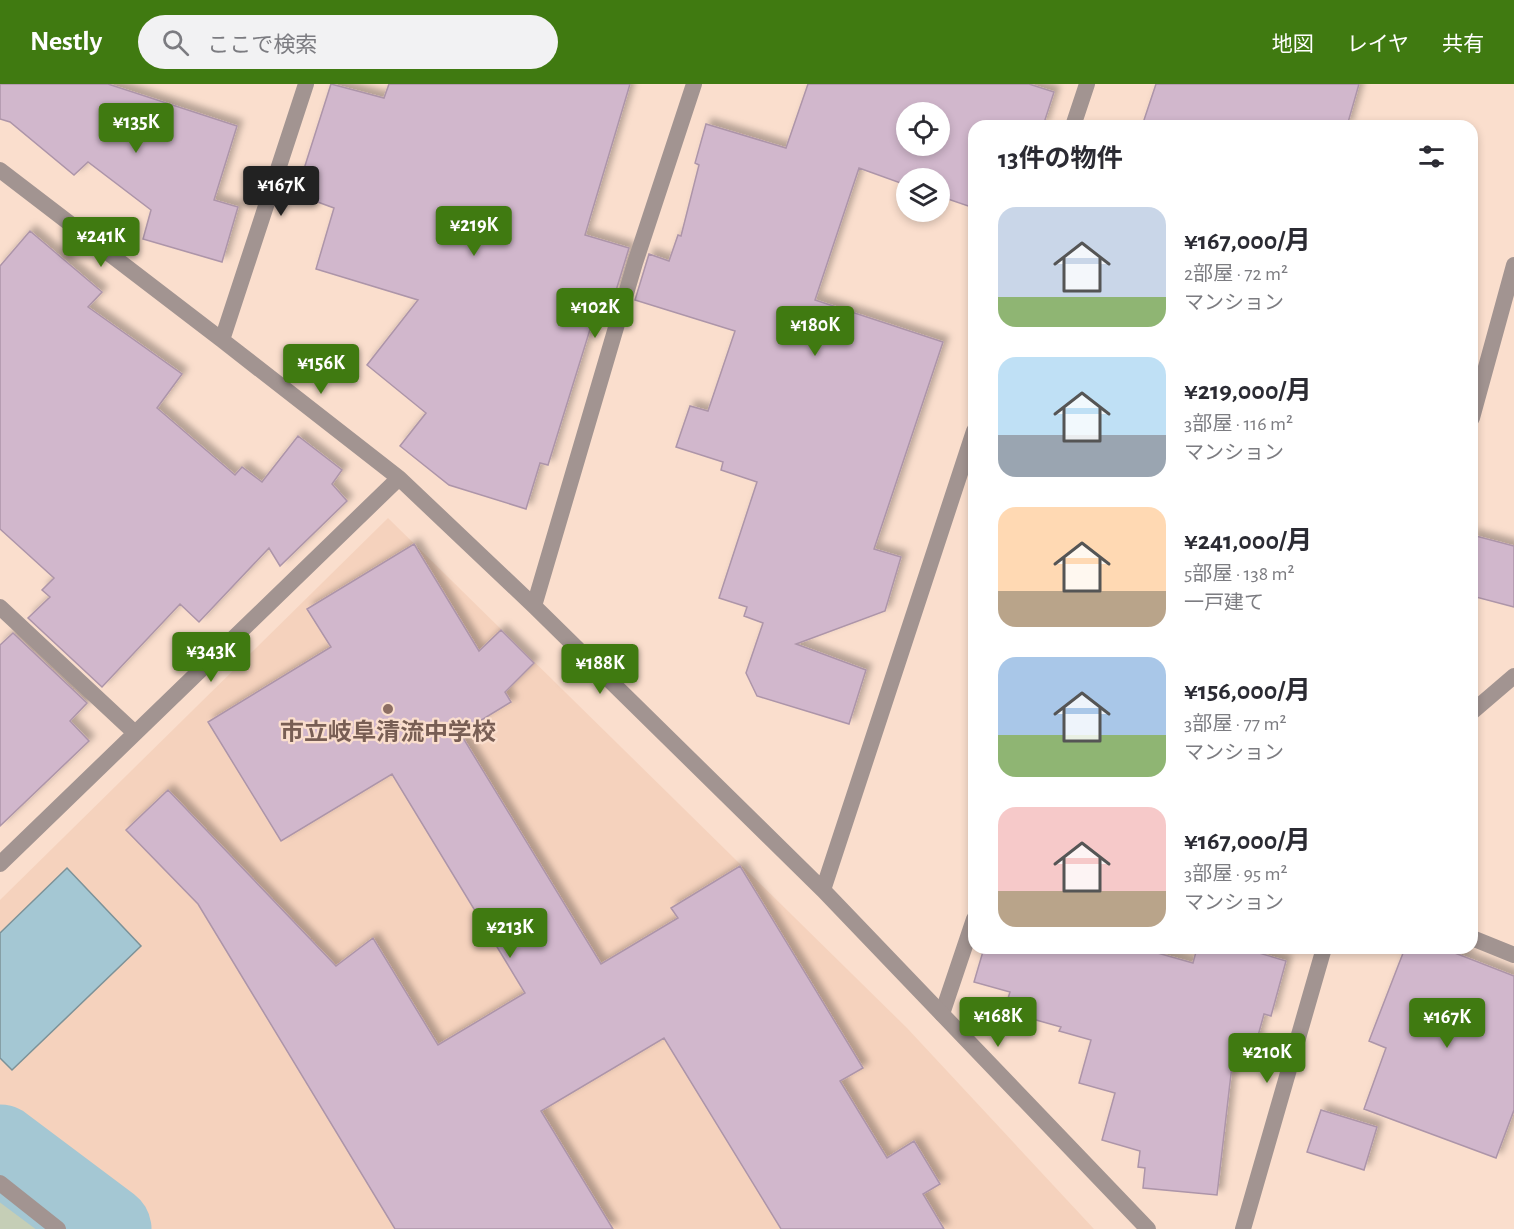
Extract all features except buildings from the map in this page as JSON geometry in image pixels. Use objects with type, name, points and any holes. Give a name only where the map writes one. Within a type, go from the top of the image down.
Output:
[{"type":"street","points":[[222,340],[306,84]]},
{"type":"street","points":[[534,606],[635,262],[694,84]]},
{"type":"street","points":[[1075,120],[1087,84]]},
{"type":"street","points":[[0,170],[399,478],[534,606],[823,890],[1148,1229]]},
{"type":"street","points":[[1478,396],[1514,265]]},
{"type":"street","points":[[823,890],[968,449]]},
{"type":"street","points":[[0,864],[399,478]]},
{"type":"street","points":[[0,607],[135,733]]},
{"type":"street","points":[[1478,707],[1514,676]]},
{"type":"street","points":[[942,1014],[968,937]]},
{"type":"street","points":[[1478,940],[1514,955]]},
{"type":"street","points":[[1243,1229],[1322,954]]},
{"type":"street","points":[[0,1183],[58,1229]]},
{"type":"shaded area","name":"市立岐阜清流中学校","points":[[388,518],[907,1028],[1094,1229],[150,1229],[0,1106],[0,900]]},
{"type":"green space","points":[[0,1181],[50,1229],[0,1229]]},
{"type":"water","points":[[67,868],[141,946],[12,1070],[0,1058],[0,933]]},
{"type":"waterway","points":[[0,1148],[108,1229]]},
{"type":"place","name":"市立岐阜清流中学校","points":[[388,709]]}]
